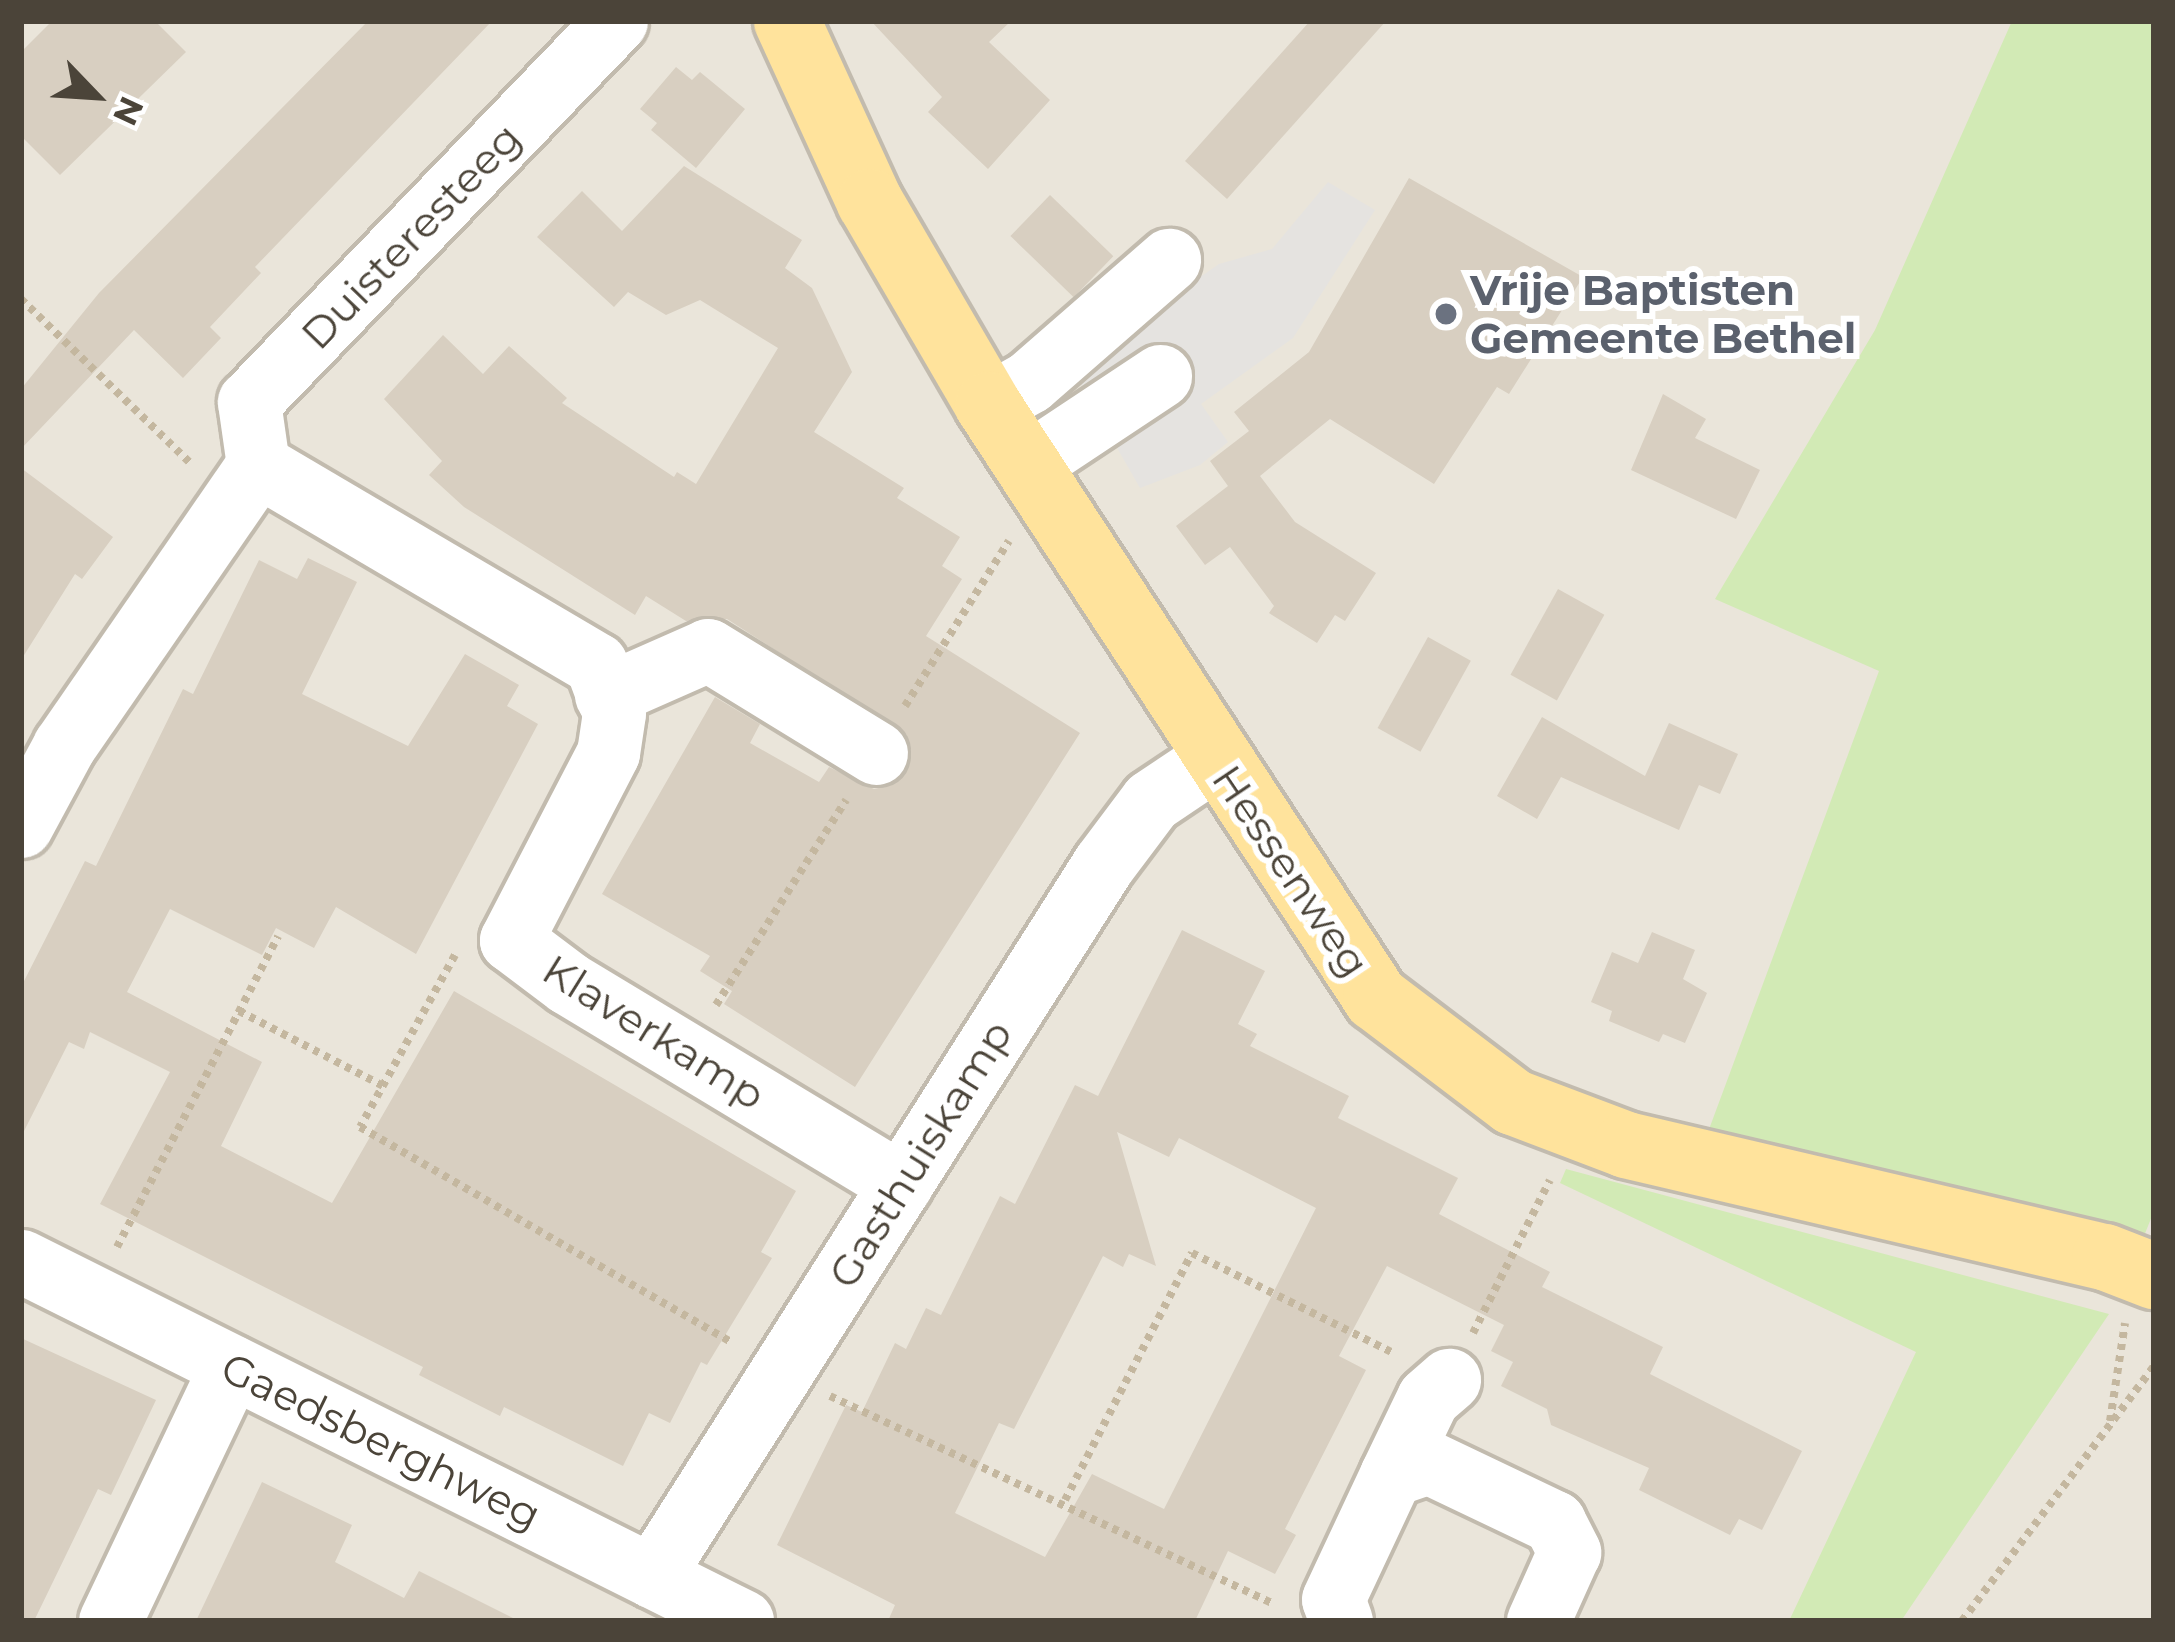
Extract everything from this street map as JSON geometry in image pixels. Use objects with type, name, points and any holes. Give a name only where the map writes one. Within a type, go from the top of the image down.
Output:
[{"type":"main road","name":"Hessenweg","points":[[787,21],[870,202],[988,405],[1376,998],[1513,1102],[1626,1144],[2104,1257],[2154,1276]]},
{"type":"street","name":"Duisteresteeg","points":[[244,483],[250,402],[616,21]]},
{"type":"street","points":[[988,405],[1029,382],[1168,260]]},
{"type":"street","points":[[1025,465],[1160,376]]},
{"type":"street","points":[[21,826],[64,746],[244,483],[596,664],[606,695],[709,650],[875,753]]},
{"type":"street","name":"Klaverkamp","points":[[606,695],[614,713],[608,753],[512,938],[568,983],[901,1184]]},
{"type":"street","name":"Gasthuiskamp","points":[[652,1576],[1102,865],[1151,801],[1215,758]]},
{"type":"street","name":"Gaedsberghweg","points":[[21,1261],[742,1621]]},
{"type":"street","points":[[110,1621],[231,1366]]},
{"type":"street","points":[[1337,1610],[1391,1475],[1428,1398],[1449,1380]]},
{"type":"street","points":[[1391,1475],[1428,1462],[1554,1522],[1569,1552],[1538,1621]]},
{"type":"path","points":[[21,299],[244,483]]},
{"type":"path","points":[[92,1296],[278,936]]},
{"type":"path","points":[[512,938],[459,948],[360,1127],[781,1372],[1060,1509],[1192,1253],[1449,1380],[1577,1125]]},
{"type":"path","points":[[239,1011],[383,1086]]},
{"type":"path","points":[[1962,1621],[2154,1366]]},
{"type":"path","points":[[1065,1500],[1300,1617],[1337,1610]]},
{"type":"shaded area","points":[[21,21],[2154,21],[2154,1621],[21,1621]]},
{"type":"shaded area","points":[[1328,182],[1375,210],[1293,338],[1201,404],[1228,442],[1200,465],[1140,488],[1071,367],[1219,264],[1272,249]]},
{"type":"green space","points":[[2012,21],[2154,21],[2154,1211],[2142,1241],[1708,1132],[1879,671],[1715,599],[1875,330]]},
{"type":"green space","points":[[1566,1169],[2109,1314],[1901,1621],[1789,1621],[1916,1352],[1560,1183]]},
{"type":"building","points":[[52,21],[155,21],[186,52],[60,175],[21,136],[21,52]]},
{"type":"building","points":[[368,21],[492,21],[255,267],[261,273],[210,327],[221,338],[183,378],[134,330],[21,449],[21,389],[99,293]]},
{"type":"building","points":[[871,21],[1011,21],[989,42],[1050,100],[988,169],[928,112],[942,97]]},
{"type":"building","points":[[1310,21],[1386,21],[1227,199],[1185,161]]},
{"type":"building","points":[[676,67],[692,80],[700,72],[745,109],[696,168],[651,130],[657,123],[640,109]]},
{"type":"building","points":[[684,166],[802,240],[785,268],[812,288],[852,372],[814,432],[904,488],[897,498],[960,537],[942,566],[962,579],[926,636],[1080,733],[855,1087],[724,1004],[732,991],[700,971],[710,956],[602,894],[715,697],[760,724],[750,743],[819,782],[829,767],[874,789],[892,785],[907,771],[907,735],[727,619],[686,621],[646,596],[635,615],[464,507],[429,475],[442,461],[384,399],[443,335],[483,374],[509,346],[567,398],[562,403],[674,477],[677,472],[696,484],[778,348],[700,300],[666,315],[628,292],[614,307],[537,237],[582,191],[622,231]]},
{"type":"building","name":"Vrije Baptisten Gemeente Bethel","points":[[1409,178],[1583,277],[1509,394],[1497,387],[1434,484],[1330,419],[1260,476],[1295,522],[1376,573],[1345,621],[1335,615],[1317,643],[1269,613],[1274,606],[1230,547],[1205,565],[1176,526],[1228,486],[1210,461],[1249,431],[1234,412],[1309,352]]},
{"type":"building","points":[[1050,195],[1113,256],[1074,297],[1010,236]]},
{"type":"building","points":[[1663,394],[1706,419],[1695,438],[1760,470],[1736,519],[1631,470]]},
{"type":"building","points":[[21,468],[113,537],[82,579],[75,574],[21,660]]},
{"type":"building","points":[[308,558],[357,582],[302,694],[408,746],[465,654],[519,685],[507,706],[538,724],[416,954],[336,907],[314,948],[276,928],[262,955],[170,909],[127,992],[262,1062],[221,1146],[332,1203],[454,991],[796,1191],[761,1252],[772,1258],[707,1365],[701,1362],[670,1423],[649,1413],[623,1466],[504,1407],[500,1416],[419,1375],[423,1367],[100,1204],[170,1072],[90,1032],[84,1049],[69,1042],[21,1137],[21,987],[85,861],[96,866],[183,689],[193,694],[259,560],[297,579]]},
{"type":"building","points":[[1558,589],[1604,615],[1557,700],[1510,675]]},
{"type":"building","points":[[1428,637],[1471,661],[1420,752],[1378,728]]},
{"type":"building","points":[[1542,717],[1645,776],[1669,723],[1738,754],[1720,794],[1699,785],[1679,830],[1561,777],[1537,819],[1497,796]]},
{"type":"building","points":[[1182,930],[1265,971],[1238,1024],[1257,1034],[1250,1046],[1349,1096],[1338,1118],[1458,1178],[1439,1214],[1550,1272],[1542,1287],[1663,1347],[1650,1374],[1802,1451],[1762,1530],[1739,1519],[1730,1535],[1639,1490],[1649,1468],[1551,1425],[1547,1409],[1501,1386],[1513,1362],[1491,1351],[1504,1325],[1387,1266],[1339,1356],[1366,1370],[1285,1529],[1296,1535],[1275,1574],[1228,1551],[1195,1621],[888,1621],[895,1605],[777,1545],[846,1405],[862,1412],[895,1343],[906,1349],[926,1308],[941,1315],[1000,1196],[1015,1204],[1075,1085],[1098,1096]],"holes":[[[1117,1132],[1169,1157],[1179,1138],[1316,1208],[1164,1509],[1092,1474],[1045,1557],[955,1513],[999,1423],[1014,1429],[1103,1256],[1123,1267],[1129,1254],[1156,1266]]]},
{"type":"building","points":[[1652,932],[1695,950],[1683,979],[1707,993],[1685,1043],[1663,1034],[1659,1042],[1609,1021],[1612,1011],[1591,1002],[1612,952],[1638,963]]},
{"type":"building","points":[[21,1338],[156,1400],[111,1495],[98,1489],[34,1621],[21,1621]]},
{"type":"building","points":[[262,1482],[352,1525],[335,1562],[404,1598],[419,1571],[519,1621],[196,1621]]},
{"type":"place","name":"Vrije Baptisten Gemeente Bethel","points":[[1446,314]]}]
